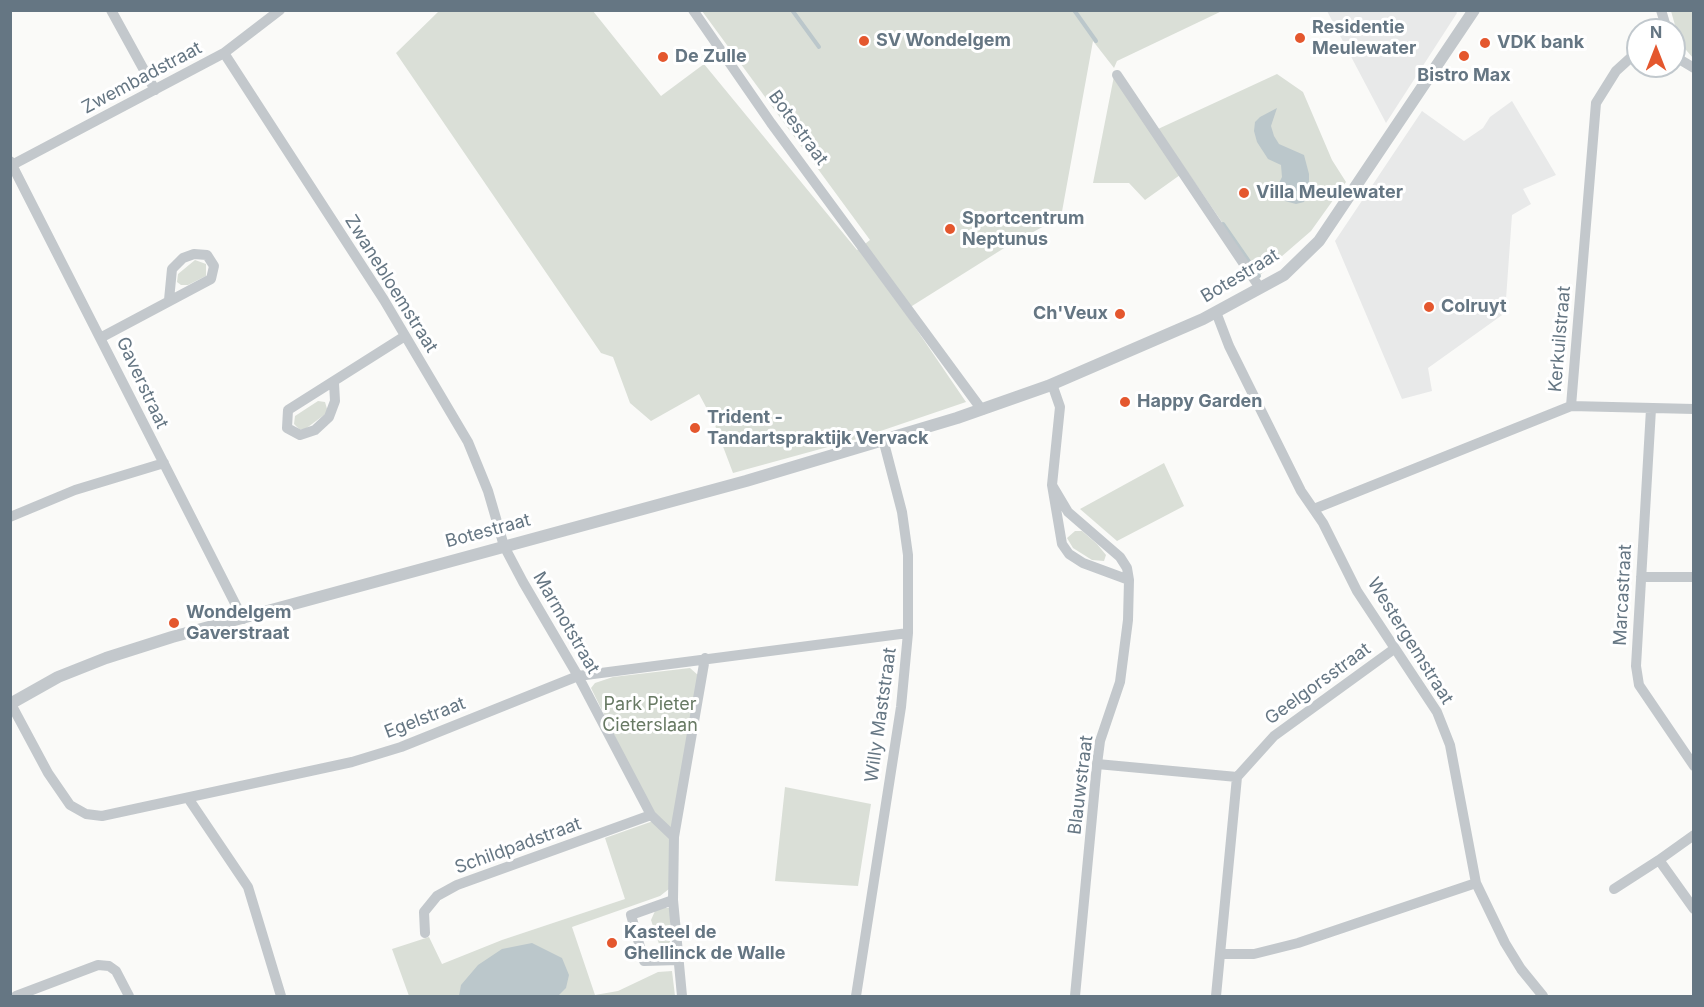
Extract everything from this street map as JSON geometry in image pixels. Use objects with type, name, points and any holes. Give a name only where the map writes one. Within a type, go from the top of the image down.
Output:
[{"type":"street","points":[[111,10],[155,90]]},
{"type":"street","name":"Zwembadstraat","points":[[11,163],[224,53],[280,10]]},
{"type":"street","name":"Botestraat","points":[[693,10],[771,123],[982,410]]},
{"type":"street","name":"Botestraat","points":[[11,704],[58,677],[106,658],[504,546],[746,481],[982,410],[1052,384],[1216,312],[1284,275],[1319,241],[1474,10]]},
{"type":"street","name":"Zwanebloemstraat","points":[[224,53],[405,336],[468,442],[488,491],[504,546]]},
{"type":"street","name":"Kerkuilstraat","points":[[1314,509],[1570,406],[1596,104],[1616,71],[1626,62]]},
{"type":"street","points":[[1117,75],[1260,288]]},
{"type":"street","name":"Gaverstraat","points":[[11,163],[102,337],[243,619]]},
{"type":"street","points":[[102,337],[211,279],[214,266],[207,255],[194,254],[183,258],[172,269],[169,300]]},
{"type":"street","name":"Westergemstraat","points":[[1216,312],[1234,357],[1301,491],[1314,509],[1357,591],[1437,712],[1450,745],[1476,883],[1505,943],[1521,969],[1544,996]]},
{"type":"street","points":[[334,382],[335,401],[330,417],[315,430],[300,435],[287,428],[288,410],[405,336]]},
{"type":"street","points":[[1052,384],[1060,407],[1052,485],[1059,538],[1065,549],[1083,563],[1129,580]]},
{"type":"street","points":[[1570,406],[1694,409]]},
{"type":"street","name":"Marcastraat","points":[[1651,409],[1636,666],[1639,685],[1694,766]]},
{"type":"street","name":"Willy Maststraat","points":[[856,996],[901,707],[908,633],[906,544],[902,512],[883,439]]},
{"type":"street","points":[[12,514],[75,490],[164,463]]},
{"type":"street","name":"Blauwstraat","points":[[1052,485],[1060,501],[1077,522],[1120,557],[1127,568],[1129,580],[1128,620],[1120,682],[1100,741],[1097,764],[1075,996]]},
{"type":"street","name":"Marmotstraat","points":[[504,546],[578,676],[651,815],[674,837]]},
{"type":"street","points":[[1641,577],[1694,577]]},
{"type":"street","name":"Egelstraat","points":[[11,704],[53,781],[70,805],[86,814],[102,816],[352,762],[401,747],[578,676],[908,633]]},
{"type":"street","name":"Geelgorsstraat","points":[[1237,777],[1274,736],[1394,649]]},
{"type":"street","points":[[682,996],[673,900],[674,837],[705,658]]},
{"type":"street","points":[[1097,764],[1237,777],[1216,996]]},
{"type":"street","points":[[188,798],[248,887],[281,996]]},
{"type":"street","name":"Schildpadstraat","points":[[424,933],[424,912],[437,896],[457,885],[651,815]]},
{"type":"street","points":[[1614,889],[1694,835]]},
{"type":"street","points":[[1659,860],[1694,909]]},
{"type":"street","points":[[1220,954],[1254,954],[1298,943],[1476,883]]},
{"type":"street","points":[[673,900],[631,915],[644,961],[679,960]]},
{"type":"street","points":[[16,996],[98,965],[109,966],[116,971],[129,996]]},
{"type":"shaded area","points":[[1455,10],[1457,13],[1386,123],[1327,11]]},
{"type":"shaded area","points":[[1512,101],[1556,175],[1523,189],[1531,204],[1512,215],[1505,313],[1428,368],[1432,391],[1402,399],[1335,241],[1422,111],[1464,141],[1483,128],[1490,117]]},
{"type":"shaded area","points":[[1277,108],[1271,126],[1274,136],[1279,144],[1304,155],[1309,174],[1309,190],[1304,202],[1296,204],[1285,201],[1281,196],[1278,185],[1282,177],[1281,165],[1268,159],[1257,142],[1254,131],[1255,122],[1260,117]]},
{"type":"shaded area","points":[[532,943],[562,958],[569,975],[566,988],[558,996],[459,996],[461,985],[478,965],[502,949]]},
{"type":"green space","points":[[439,11],[593,11],[661,96],[704,64],[857,250],[870,240],[702,11],[1222,11],[1117,61],[1114,68],[1093,41],[1061,217],[1009,245],[904,311],[966,402],[857,439],[733,473],[713,420],[699,394],[651,421],[630,403],[613,357],[601,353],[396,53]]},
{"type":"green space","points":[[1671,11],[1693,11],[1693,58],[1686,50],[1686,18],[1673,18]]},
{"type":"green space","points":[[1277,74],[1303,92],[1332,160],[1346,182],[1311,231],[1259,276],[1158,129]]},
{"type":"green space","points":[[1114,76],[1180,175],[1145,200],[1129,183],[1093,183]]},
{"type":"green space","points":[[195,260],[206,264],[206,276],[188,285],[181,285],[177,282],[178,274]]},
{"type":"green space","points":[[318,401],[325,402],[328,412],[304,430],[299,429],[294,424],[295,416]]},
{"type":"green space","points":[[1164,463],[1184,506],[1117,541],[1080,509]]},
{"type":"green space","points":[[1075,531],[1082,531],[1097,544],[1106,555],[1104,561],[1092,560],[1073,548],[1067,538]]},
{"type":"green space","name":"Park Pieter Cieterslaan","points":[[690,668],[699,676],[669,889],[660,896],[572,927],[595,995],[618,991],[658,972],[672,971],[675,996],[409,996],[392,949],[429,937],[442,964],[502,940],[625,899],[605,838],[656,820],[591,688],[595,683],[613,677]]},
{"type":"green space","points":[[785,787],[871,804],[858,886],[775,881]]},
{"type":"green space","points":[[670,908],[670,953],[661,950],[651,920],[655,911]]},
{"type":"waterway","points":[[792,10],[819,47]]},
{"type":"waterway","points":[[1074,10],[1096,41]]},
{"type":"waterway","points":[[1223,224],[1259,276]]},
{"type":"place","name":"Residentie Meulewater","points":[[1300,38]]},
{"type":"place","name":"SV Wondelgem","points":[[864,41]]},
{"type":"place","name":"VDK bank","points":[[1485,43]]},
{"type":"place","name":"Bistro Max","points":[[1464,56]]},
{"type":"place","name":"De Zulle","points":[[663,57]]},
{"type":"place","name":"Villa Meulewater","points":[[1244,193]]},
{"type":"place","name":"Sportcentrum Neptunus","points":[[950,229]]},
{"type":"place","name":"Colruyt","points":[[1429,307]]},
{"type":"place","name":"Ch'Veux","points":[[1120,314]]},
{"type":"place","name":"Happy Garden","points":[[1125,402]]},
{"type":"place","name":"Trident - Tandartspraktijk Vervack","points":[[695,428]]},
{"type":"place","name":"Wondelgem Gaverstraat","points":[[174,623]]},
{"type":"place","name":"Kasteel de Ghellinck de Walle","points":[[612,943]]}]
